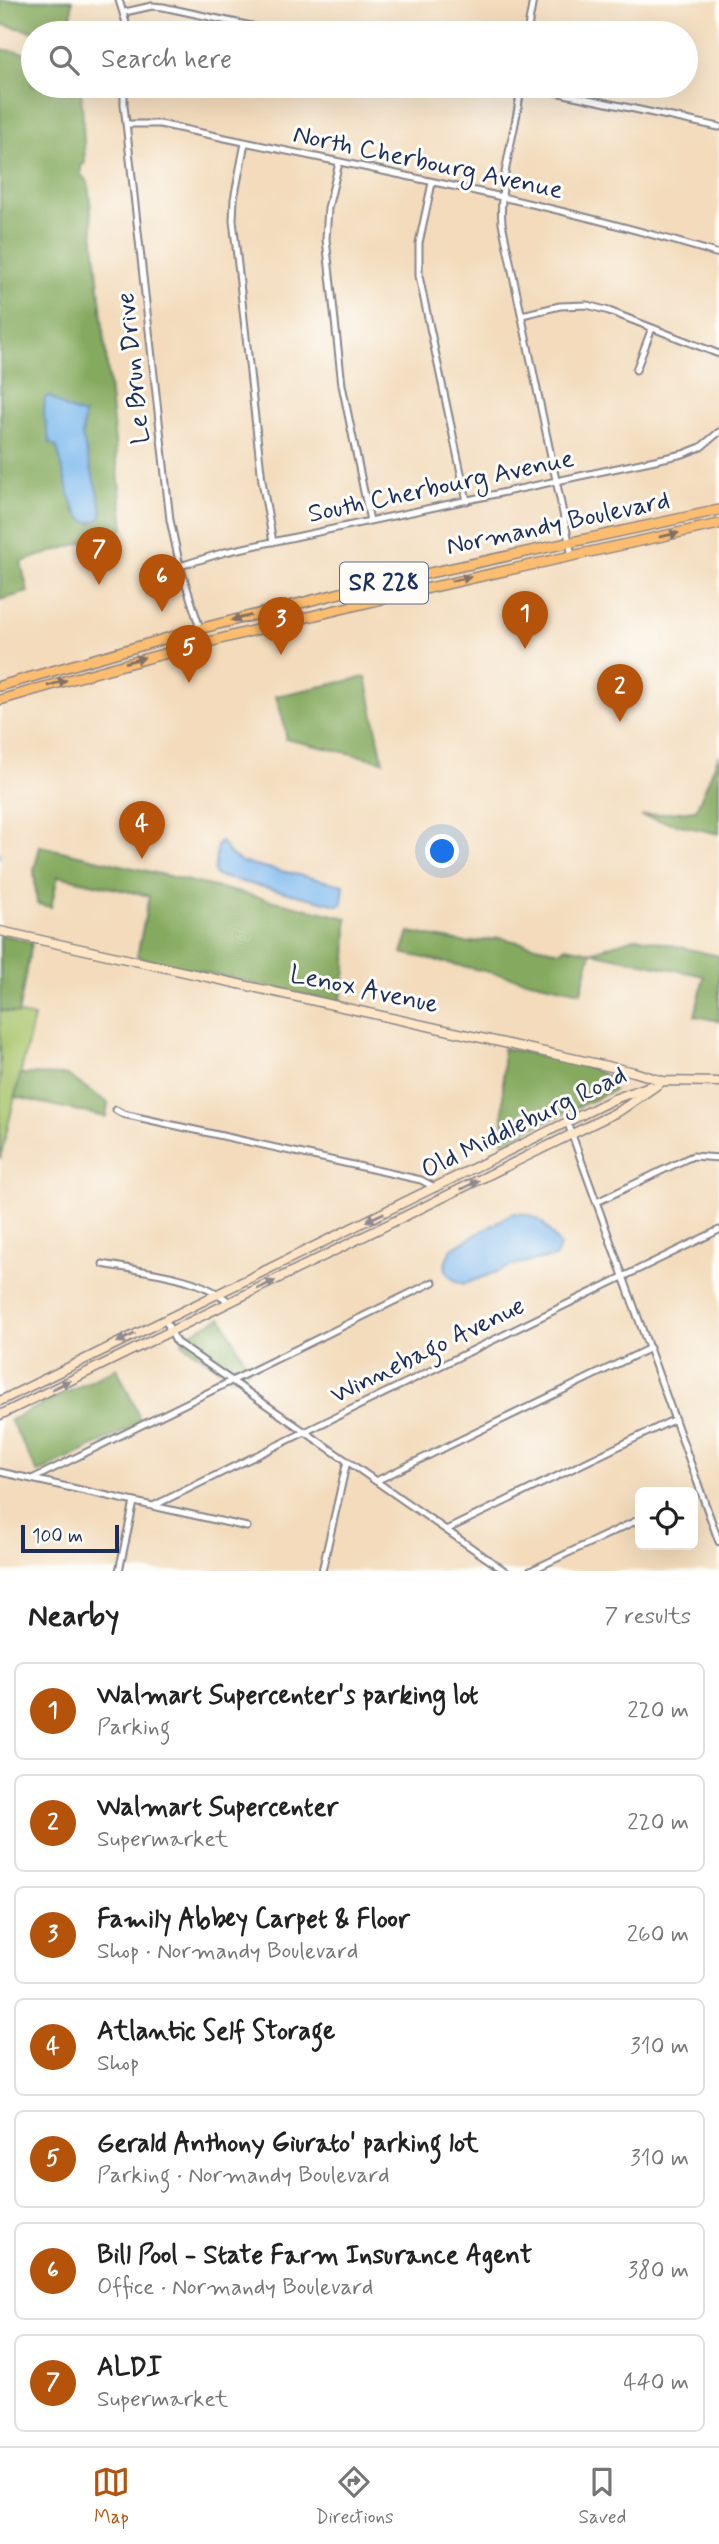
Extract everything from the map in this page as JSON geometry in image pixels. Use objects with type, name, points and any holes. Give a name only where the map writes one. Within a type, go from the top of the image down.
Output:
[{"type":"main road","name":"Normandy Boulevard","points":[[0,686],[199,629],[356,589],[719,510]]},
{"type":"main road","name":"Normandy Boulevard","points":[[0,700],[204,641],[425,587],[719,524]]},
{"type":"main road","name":"Lenox Avenue","points":[[0,931],[634,1072],[663,1081],[719,1082]]},
{"type":"main road","name":"Old Middleburg Road","points":[[0,1401],[567,1121],[614,1099],[663,1081]]},
{"type":"main road","name":"Old Middleburg Road","points":[[0,1415],[621,1110],[663,1081]]},
{"type":"main road","points":[[436,1188],[448,1195]]},
{"type":"main road","points":[[342,1233],[348,1245]]},
{"type":"main road","points":[[34,1384],[40,1395]]},
{"type":"street","points":[[119,0],[127,21]]},
{"type":"street","points":[[529,21],[533,0]]},
{"type":"street","points":[[125,12],[152,6],[228,21]]},
{"type":"street","name":"Le Brun Drive","points":[[125,98],[170,520],[180,566],[204,641]]},
{"type":"street","points":[[520,98],[502,198],[502,223],[572,555]]},
{"type":"street","points":[[583,98],[719,127]]},
{"type":"street","name":"North Cherbourg Avenue","points":[[126,124],[160,124],[502,198],[625,226],[719,254]]},
{"type":"street","points":[[245,143],[234,198],[233,220],[262,481],[273,542]]},
{"type":"street","points":[[339,163],[328,208],[326,239],[342,385],[370,521]]},
{"type":"street","points":[[432,183],[419,243],[419,276],[467,501]]},
{"type":"street","points":[[522,315],[560,306],[587,305],[719,354]]},
{"type":"street","points":[[636,370],[652,328]]},
{"type":"street","name":"South Cherbourg Avenue","points":[[180,566],[225,552],[683,454],[709,441],[719,432]]},
{"type":"street","points":[[116,1110],[123,1114],[409,1177],[436,1188]]},
{"type":"street","points":[[567,1121],[719,1542]]},
{"type":"street","points":[[597,1202],[686,1158],[719,1158]]},
{"type":"street","name":"Winnebago Avenue","points":[[153,1506],[719,1230]]},
{"type":"street","points":[[103,1264],[199,1283],[229,1302]]},
{"type":"street","points":[[32,1479],[433,1282]]},
{"type":"street","points":[[165,1319],[176,1342],[505,1571]]},
{"type":"street","points":[[376,1481],[650,1348]]},
{"type":"street","points":[[446,1530],[675,1419]]},
{"type":"street","points":[[322,1571],[347,1461]]},
{"type":"street","points":[[0,1472],[247,1527]]},
{"type":"street","points":[[119,1571],[134,1502]]},
{"type":"street","points":[[530,1571],[635,1521]]},
{"type":"green space","points":[[0,0],[72,0],[71,21],[21,21],[21,29],[0,24]]},
{"type":"green space","points":[[0,49],[21,52],[21,98],[82,98],[85,163],[81,166],[81,175],[88,182],[124,529],[21,562],[28,592],[0,600]],"holes":[[[84,415],[82,436],[102,510],[92,523],[75,512],[57,447]]]},
{"type":"green space","points":[[366,677],[383,761],[285,739],[286,732],[276,696]]},
{"type":"green space","points":[[719,755],[719,834],[641,816],[696,810]]},
{"type":"green space","points":[[40,846],[347,918],[346,970],[340,1003],[137,957],[149,896],[58,876],[51,907],[37,904],[34,871]]},
{"type":"green space","points":[[409,932],[467,943],[500,938],[559,951],[566,947],[591,952],[581,992],[402,953]]},
{"type":"green space","points":[[0,934],[32,942],[18,1014],[0,1010]]},
{"type":"green space","points":[[637,937],[719,956],[719,1021],[695,1016],[704,976],[591,952]]},
{"type":"green space","points":[[0,1010],[34,1017],[0,1159]]},
{"type":"green space","points":[[503,1048],[582,1064],[607,1076],[614,1090],[503,1142]]},
{"type":"green space","points":[[20,1074],[67,1075],[108,1103],[106,1117],[15,1097]]},
{"type":"green space","points":[[221,1317],[250,1370],[236,1378],[231,1378],[182,1343],[182,1338]]},
{"type":"green space","points":[[117,1368],[142,1423],[38,1473],[10,1420]]},
{"type":"water","points":[[49,396],[66,408],[84,415],[82,436],[102,510],[100,519],[96,521],[84,520],[79,515],[71,498],[57,447],[50,443],[44,415],[45,398]]},
{"type":"water","points":[[221,841],[229,853],[241,862],[344,885],[342,904],[217,876],[214,873],[217,846]]},
{"type":"water","points":[[513,1213],[530,1215],[546,1226],[560,1246],[556,1257],[517,1264],[465,1284],[452,1279],[446,1270],[446,1260],[453,1248]]},
{"type":"waterway","points":[[0,852],[0,857]]},
{"type":"place","name":"ALDI","points":[[99,585]]},
{"type":"place","name":"Bill Pool - State Farm Insurance Agent","points":[[162,612]]},
{"type":"place","name":"Walmart Supercenter's parking lot","points":[[525,649]]},
{"type":"place","name":"Family Abbey Carpet & Floor","points":[[281,655]]},
{"type":"place","name":"Gerald Anthony Giurato' parking lot","points":[[189,683]]},
{"type":"place","name":"Walmart Supercenter","points":[[620,722]]},
{"type":"place","name":"Atlantic Self Storage","points":[[142,859]]}]
